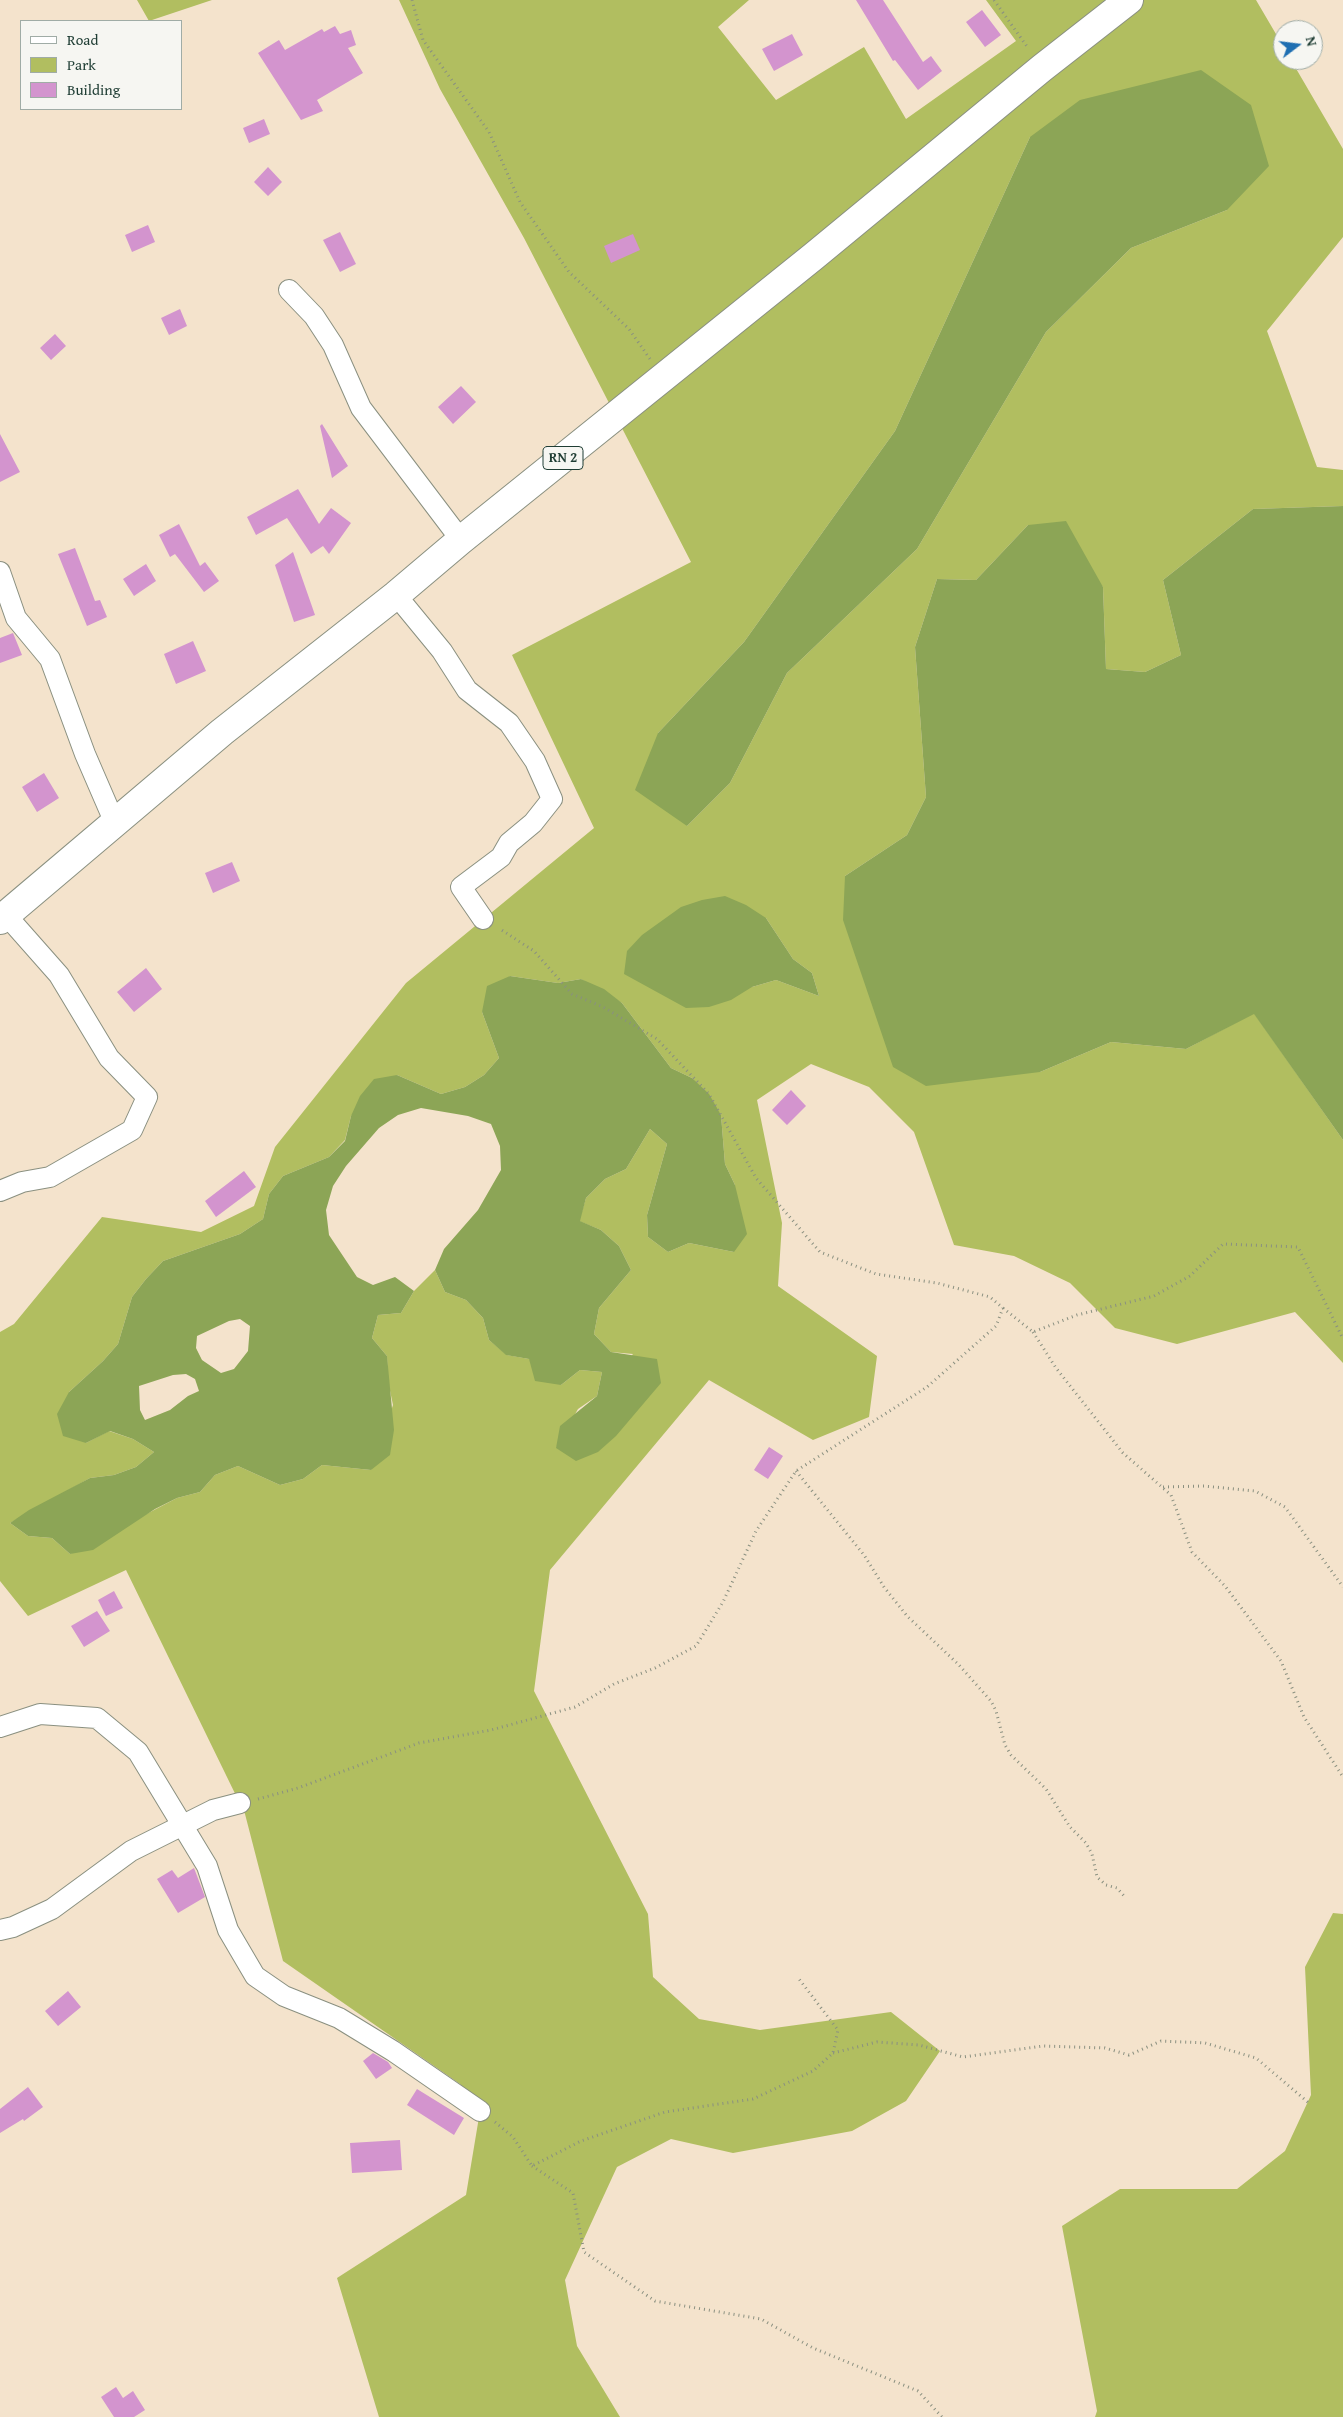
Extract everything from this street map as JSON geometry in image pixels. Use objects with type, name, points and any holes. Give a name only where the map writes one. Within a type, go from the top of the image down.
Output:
[{"type":"main road","name":"RN 2","points":[[3,918],[222,732],[396,595],[461,540],[1128,0]]},
{"type":"street","points":[[289,290],[314,316],[333,345],[361,408],[461,540]]},
{"type":"street","points":[[0,572],[16,618],[50,660],[85,754],[114,822]]},
{"type":"street","points":[[396,595],[442,651],[467,690],[509,723],[535,761],[552,799],[533,823],[509,843],[501,857],[461,888],[483,919]]},
{"type":"street","points":[[0,1191],[22,1182],[50,1177],[132,1130],[146,1097],[109,1058],[59,975],[3,918]]},
{"type":"street","points":[[0,1727],[40,1714],[97,1718],[138,1752],[207,1866],[228,1930],[255,1976],[284,1996],[339,2018],[393,2051],[480,2111]]},
{"type":"street","points":[[0,1930],[13,1927],[52,1909],[131,1851],[213,1810],[240,1804]]},
{"type":"path","points":[[412,0],[423,40],[489,132],[520,202],[569,272],[628,330],[663,378]]},
{"type":"path","points":[[994,0],[1042,68]]},
{"type":"path","points":[[483,919],[534,951],[572,994],[603,1007],[657,1039],[709,1094],[756,1178],[820,1252],[876,1274],[937,1283],[990,1297],[1033,1332],[1056,1368],[1123,1454],[1171,1495],[1192,1552],[1225,1586],[1281,1661],[1304,1717],[1343,1777]]},
{"type":"path","points":[[1033,1332],[1077,1315],[1154,1296],[1190,1276],[1223,1244],[1298,1247],[1343,1339]]},
{"type":"path","points":[[240,1804],[298,1788],[419,1742],[491,1730],[575,1707],[614,1684],[655,1668],[696,1646],[723,1602],[756,1531],[796,1471],[927,1387],[996,1326],[1003,1308]]},
{"type":"path","points":[[796,1471],[864,1555],[884,1587],[907,1616],[958,1664],[991,1701],[996,1711],[1005,1745],[1011,1755],[1046,1789],[1070,1827],[1086,1843],[1092,1854],[1097,1877],[1106,1884],[1117,1888],[1126,1898]]},
{"type":"path","points":[[1162,1487],[1204,1486],[1255,1491],[1285,1506],[1343,1587]]},
{"type":"path","points":[[799,1979],[838,2030],[833,2053]]},
{"type":"path","points":[[532,2166],[581,2141],[665,2112],[753,2099],[813,2071],[833,2053],[876,2042],[919,2045],[963,2057],[1043,2046],[1105,2048],[1129,2055],[1161,2042],[1206,2043],[1256,2058],[1310,2104]]},
{"type":"path","points":[[480,2111],[513,2137],[532,2166],[574,2193],[584,2252],[654,2301],[762,2319],[813,2348],[918,2391],[942,2417]]},
{"type":"green space","points":[[137,0],[212,0],[152,20],[148,20]]},
{"type":"green space","points":[[399,0],[749,0],[718,27],[776,100],[864,47],[906,119],[1016,41],[986,0],[1256,0],[1273,29],[1273,70],[1297,70],[1343,149],[1343,237],[1267,331],[1317,467],[1343,470],[1343,506],[1253,509],[1163,580],[1181,655],[1145,672],[1106,669],[1103,587],[1028,525],[976,580],[937,579],[915,647],[926,797],[907,835],[845,876],[1040,1072],[1111,1042],[1186,1049],[1254,1013],[1343,1140],[1343,1363],[1295,1312],[1177,1344],[1115,1328],[1070,1283],[1014,1256],[954,1245],[914,1132],[869,1087],[811,1064],[757,1100],[782,1223],[778,1286],[877,1356],[869,1417],[813,1440],[709,1380],[550,1570],[534,1691],[648,1914],[653,1977],[699,2019],[760,2030],[891,2012],[940,2051],[906,2101],[852,2131],[733,2153],[671,2139],[617,2167],[565,2280],[577,2346],[620,2417],[379,2417],[337,2278],[466,2195],[480,2111],[460,2084],[283,1961],[245,1814],[126,1570],[28,1616],[0,1581],[0,1332],[14,1324],[102,1217],[201,1232],[254,1206],[275,1147],[406,983],[594,828],[512,655],[691,562],[524,238],[440,89]],"holes":[[[1030,137],[1227,210],[1131,248],[1046,332],[917,549],[787,673],[730,783],[687,826],[658,733],[744,642],[895,431]],[[766,918],[793,959],[812,973],[819,996],[776,980],[752,987]],[[510,976],[558,983],[581,979],[622,1003],[671,1068],[692,1078],[721,1115],[725,1164],[735,1185],[734,1252],[689,1243],[668,1252],[648,1237],[647,1215],[667,1144],[650,1129],[626,1169],[605,1179],[586,1198],[579,1221],[601,1230],[619,1246],[631,1270],[599,1308],[594,1334],[611,1352],[633,1354],[556,1448],[578,1409],[597,1396],[602,1372],[580,1370],[561,1385],[529,1359],[507,1355],[489,1340],[483,1318],[466,1300],[445,1292],[435,1270],[414,1291],[401,1313],[378,1315],[372,1338],[387,1356],[388,1381],[393,1405],[371,1470],[322,1465],[303,1479],[280,1485],[238,1466],[215,1475],[200,1492],[177,1498],[70,1554],[52,1538],[28,1536],[10,1523],[90,1478],[114,1475],[136,1467],[154,1452],[133,1439],[109,1431],[86,1443],[69,1392],[103,1361],[118,1344],[132,1297],[146,1279],[163,1261],[240,1234],[263,1219],[269,1194],[283,1176],[329,1157],[345,1140],[351,1116],[397,1075],[441,1094],[465,1087],[484,1075],[499,1058],[482,1012]]]},
{"type":"green space","points":[[1201,70],[1251,105],[1269,166],[1227,210],[1131,248],[1046,332],[917,549],[787,673],[730,783],[687,826],[635,790],[658,733],[744,642],[895,431],[1030,137],[1080,100]]},
{"type":"green space","points":[[1343,506],[1343,1140],[1254,1014],[1186,1049],[1111,1042],[1040,1072],[926,1086],[893,1067],[843,920],[845,876],[907,835],[926,797],[915,647],[937,579],[976,580],[1028,525],[1066,521],[1103,587],[1106,669],[1145,672],[1181,655],[1163,580],[1253,509]]},
{"type":"green space","points":[[725,896],[746,905],[766,918],[793,959],[812,973],[819,996],[776,980],[752,987],[731,1000],[709,1007],[686,1008],[624,974],[627,951],[642,935],[681,907],[702,900]]},
{"type":"green space","points":[[510,976],[558,983],[581,979],[604,989],[622,1003],[671,1068],[692,1078],[709,1094],[721,1115],[725,1164],[735,1185],[747,1234],[734,1252],[689,1243],[668,1252],[648,1237],[647,1215],[667,1144],[650,1129],[626,1169],[605,1179],[586,1198],[580,1221],[601,1230],[619,1246],[631,1270],[599,1308],[594,1334],[611,1352],[657,1359],[661,1383],[616,1436],[598,1452],[576,1461],[556,1448],[560,1426],[597,1396],[602,1372],[580,1370],[561,1385],[535,1381],[529,1359],[506,1355],[489,1340],[483,1318],[466,1300],[445,1292],[435,1270],[444,1249],[478,1210],[501,1170],[500,1146],[491,1124],[468,1116],[421,1108],[398,1115],[379,1128],[346,1166],[333,1186],[326,1210],[329,1235],[357,1277],[373,1285],[395,1277],[414,1291],[401,1313],[378,1315],[372,1338],[387,1356],[394,1430],[390,1455],[371,1470],[322,1465],[303,1479],[280,1485],[238,1466],[215,1475],[200,1492],[177,1498],[155,1509],[93,1550],[70,1554],[52,1538],[28,1536],[10,1523],[29,1510],[90,1478],[114,1475],[136,1467],[154,1452],[133,1439],[110,1431],[86,1443],[63,1436],[57,1414],[69,1392],[103,1361],[118,1344],[132,1297],[163,1261],[240,1234],[263,1219],[269,1194],[283,1176],[329,1157],[345,1141],[351,1116],[360,1096],[374,1079],[397,1075],[441,1094],[465,1087],[484,1075],[499,1058],[482,1012],[487,986]],"holes":[[[240,1319],[250,1326],[248,1351],[234,1369],[221,1373],[202,1360],[196,1348],[197,1336],[229,1321]],[[186,1374],[195,1379],[199,1391],[188,1396],[170,1410],[145,1420],[140,1410],[139,1386],[173,1375]]]},
{"type":"green space","points":[[1333,1913],[1343,1914],[1343,2417],[1095,2417],[1097,2411],[1062,2226],[1120,2189],[1237,2189],[1285,2151],[1311,2095],[1305,1967]]},
{"type":"building","points":[[856,0],[883,0],[923,62],[931,56],[942,71],[918,90],[895,60],[893,61]]},
{"type":"building","points":[[982,10],[1001,35],[985,47],[966,22]]},
{"type":"building","points":[[335,26],[340,34],[351,30],[356,45],[348,48],[363,73],[317,100],[323,111],[301,120],[258,53],[279,40],[285,50],[322,29],[324,32]]},
{"type":"building","points":[[792,34],[803,55],[774,71],[762,49]]},
{"type":"building","points":[[264,119],[270,134],[249,143],[243,128]]},
{"type":"building","points":[[268,167],[282,182],[268,196],[254,182]]},
{"type":"building","points":[[148,225],[155,242],[132,252],[125,235]]},
{"type":"building","points":[[340,232],[356,264],[340,272],[323,240]]},
{"type":"building","points":[[633,234],[640,250],[611,263],[604,246]]},
{"type":"building","points":[[180,309],[187,326],[169,335],[161,318]]},
{"type":"building","points":[[55,334],[66,346],[51,360],[40,348]]},
{"type":"building","points":[[461,386],[476,402],[453,424],[438,407]]},
{"type":"building","points":[[322,424],[348,466],[332,478],[320,426]]},
{"type":"building","points":[[0,434],[20,472],[0,482]]},
{"type":"building","points":[[298,489],[319,524],[331,508],[351,523],[329,554],[323,546],[311,554],[287,518],[256,535],[247,517]]},
{"type":"building","points":[[179,524],[200,566],[205,562],[219,581],[204,592],[175,554],[170,557],[159,535]]},
{"type":"building","points":[[75,548],[95,601],[100,600],[107,617],[87,626],[58,554]]},
{"type":"building","points":[[293,552],[315,615],[294,622],[275,565]]},
{"type":"building","points":[[146,564],[156,581],[134,596],[123,579]]},
{"type":"building","points":[[13,633],[22,655],[0,663],[0,638]]},
{"type":"building","points":[[193,641],[206,671],[176,684],[164,654]]},
{"type":"building","points":[[44,773],[59,798],[37,812],[22,787]]},
{"type":"building","points":[[232,862],[240,881],[213,893],[205,873]]},
{"type":"building","points":[[146,968],[162,989],[134,1012],[117,992]]},
{"type":"building","points":[[791,1090],[806,1106],[787,1125],[772,1110]]},
{"type":"building","points":[[244,1171],[256,1187],[216,1217],[205,1201]]},
{"type":"building","points":[[769,1447],[783,1456],[768,1479],[754,1470]]},
{"type":"building","points":[[114,1591],[123,1608],[106,1616],[98,1600]]},
{"type":"building","points":[[97,1611],[110,1631],[84,1647],[71,1626]]},
{"type":"building","points":[[194,1868],[205,1897],[178,1913],[157,1879],[172,1870],[178,1878]]},
{"type":"building","points":[[68,1991],[81,2007],[58,2026],[45,2011]]},
{"type":"building","points":[[373,2053],[388,2062],[392,2068],[376,2079],[363,2061]]},
{"type":"building","points":[[28,2087],[43,2107],[24,2121],[23,2119],[0,2133],[0,2109]]},
{"type":"building","points":[[417,2089],[464,2118],[454,2135],[407,2105]]},
{"type":"building","points":[[400,2140],[402,2170],[352,2173],[350,2143]]},
{"type":"building","points":[[116,2387],[123,2398],[133,2391],[145,2410],[134,2417],[114,2417],[101,2397]]}]
